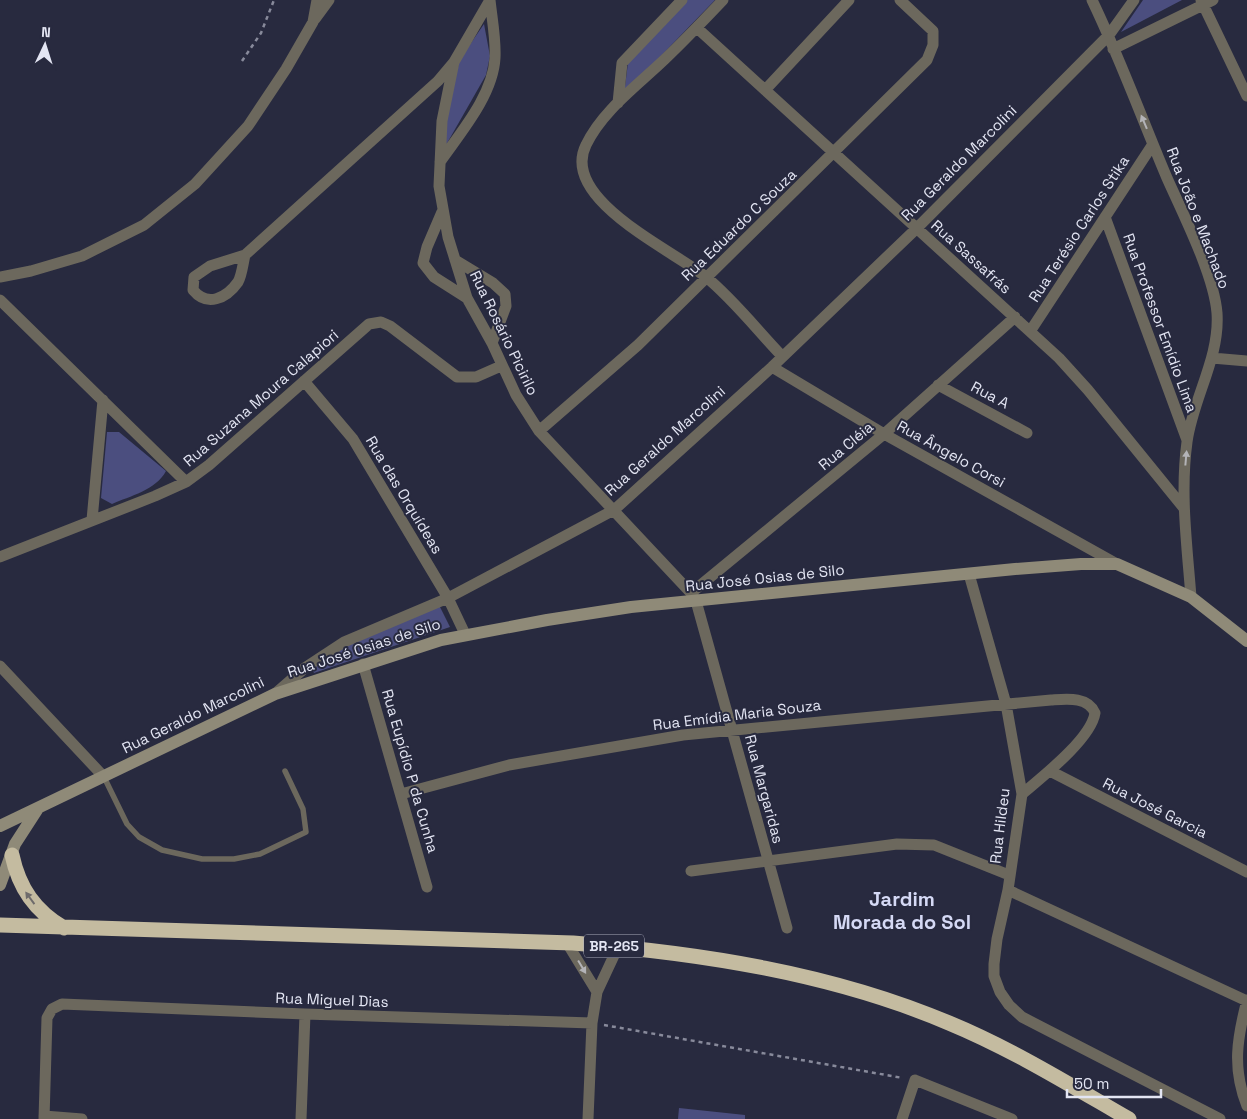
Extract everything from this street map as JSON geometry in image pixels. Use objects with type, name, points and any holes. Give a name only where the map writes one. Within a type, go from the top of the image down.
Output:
[{"type":"highway","points":[[12,855],[15,870],[29,899],[40,911],[66,929]]},
{"type":"highway","name":"BR-265","points":[[0,925],[66,929],[567,943],[618,947],[784,972],[886,999],[950,1023],[1019,1057],[1129,1119]]},
{"type":"street","points":[[313,22],[317,0]]},
{"type":"street","points":[[0,277],[30,271],[82,256],[144,225],[196,184],[248,126],[286,69],[313,22],[329,0]]},
{"type":"street","points":[[245,255],[238,282],[223,296],[213,300],[204,300],[193,290],[194,277],[205,268],[245,255],[417,102],[454,62],[490,0]]},
{"type":"street","points":[[440,163],[478,104],[493,71],[494,42],[490,0]]},
{"type":"street","points":[[618,103],[622,64],[682,0]]},
{"type":"street","points":[[723,0],[697,28],[618,103],[594,131],[585,146],[582,158],[585,178],[594,195],[620,218],[707,278],[782,356]]},
{"type":"street","points":[[766,89],[849,0]]},
{"type":"street","name":"Rua Eduardo C Souza","points":[[541,433],[638,345],[927,60],[931,54],[934,37],[929,26],[900,0]]},
{"type":"street","name":"Rua João e Machado","points":[[1092,0],[1109,35],[1113,49],[1210,282],[1217,311],[1217,331],[1212,358],[1187,440],[1184,507],[1191,597]]},
{"type":"street","name":"Rua Geraldo Marcolini","points":[[0,826],[275,694],[306,667],[344,642],[448,598],[614,510],[772,367],[916,229],[1109,35],[1134,0]]},
{"type":"street","points":[[1113,49],[1206,2],[1247,96]]},
{"type":"street","name":"Rua Sassafrás","points":[[697,28],[766,89],[916,229],[1031,330],[1088,390],[1184,507]]},
{"type":"street","name":"Rua Rosário Picirilo","points":[[454,62],[442,121],[440,163],[442,212],[454,260],[467,298],[492,343],[516,395],[541,433],[693,597]]},
{"type":"street","name":"Rua Terésio Carlos Stika","points":[[1031,330],[1153,144]]},
{"type":"street","points":[[442,212],[427,247],[423,263],[434,277],[467,298]]},
{"type":"street","name":"Rua Professor Emídio Lima","points":[[1105,217],[1187,440]]},
{"type":"street","points":[[454,260],[493,283],[505,294],[506,306],[492,343]]},
{"type":"street","name":"Rua Suzana Moura Calapiori","points":[[0,300],[186,482],[209,465],[361,329],[375,322],[381,322],[397,330],[457,377],[476,377],[501,366]]},
{"type":"street","name":"Rua Cléia","points":[[693,597],[884,434],[1015,317]]},
{"type":"street","points":[[1212,358],[1247,362]]},
{"type":"street","name":"Rua Ângelo Corsi","points":[[772,367],[884,434],[1117,564]]},
{"type":"street","name":"Rua das Orquídeas","points":[[304,380],[353,439],[448,598],[465,634]]},
{"type":"street","name":"Rua A","points":[[938,385],[1027,433]]},
{"type":"street","points":[[92,520],[103,400]]},
{"type":"street","points":[[0,557],[186,482]]},
{"type":"street","name":"Rua José Osias de Silo","points":[[275,694],[363,664],[465,634],[693,597],[1081,564],[1117,564],[1191,597],[1247,641]]},
{"type":"street","name":"Rua Hildeu","points":[[969,574],[1006,704],[1022,794],[1008,890],[997,939],[994,976],[1000,992],[1009,1005],[1022,1017],[1220,1119]]},
{"type":"street","name":"Rua Margaridas","points":[[693,597],[787,928]]},
{"type":"street","name":"Rua Eupídio P da Cunha","points":[[363,664],[402,794],[427,887]]},
{"type":"street","points":[[0,666],[104,777]]},
{"type":"street","name":"Rua Emídia Maria Souza","points":[[402,794],[510,765],[618,745],[732,729],[1051,700],[1082,701],[1093,708],[1095,713],[1092,724],[1050,771]]},
{"type":"street","points":[[1022,794],[1050,771]]},
{"type":"street","name":"Rua José Garcia","points":[[1050,771],[1247,872]]},
{"type":"street","name":"Rua Geraldo Marcolini","points":[[0,885],[21,831],[38,809]]},
{"type":"street","points":[[691,871],[897,844],[934,845],[1009,875]]},
{"type":"street","points":[[1008,890],[1247,1001],[1237,1046],[1237,1068],[1247,1106]]},
{"type":"street","points":[[567,943],[597,992]]},
{"type":"street","points":[[588,1119],[592,1023],[597,992],[618,947]]},
{"type":"street","name":"Rua Miguel Dias","points":[[44,1117],[47,1018],[56,1006],[71,1003],[305,1014],[592,1023]]},
{"type":"street","points":[[301,1119],[305,1014]]},
{"type":"street","points":[[902,1119],[915,1080],[1012,1119]]},
{"type":"street","points":[[44,1117],[82,1119]]},
{"type":"lane","points":[[104,777],[126,824],[138,838],[151,846],[202,859],[234,859],[260,854],[306,832],[303,809],[285,771]]},
{"type":"path","points":[[242,61],[261,33],[274,0]]},
{"type":"path","points":[[592,1023],[915,1080]]},
{"type":"shaded area","points":[[686,0],[715,0],[624,94],[628,63]]},
{"type":"shaded area","points":[[1143,0],[1182,0],[1121,32]]},
{"type":"shaded area","points":[[484,24],[490,56],[486,75],[446,145],[445,118],[460,59]]},
{"type":"shaded area","points":[[107,432],[119,432],[166,471],[162,478],[149,488],[112,504],[101,498]]},
{"type":"shaded area","points":[[439,605],[450,627],[314,673],[311,667],[339,649]]},
{"type":"shaded area","points":[[679,1108],[745,1115],[745,1119],[678,1119]]},
{"type":"district","name":"Jardim Morada do Sol","points":[[902,910]]}]
